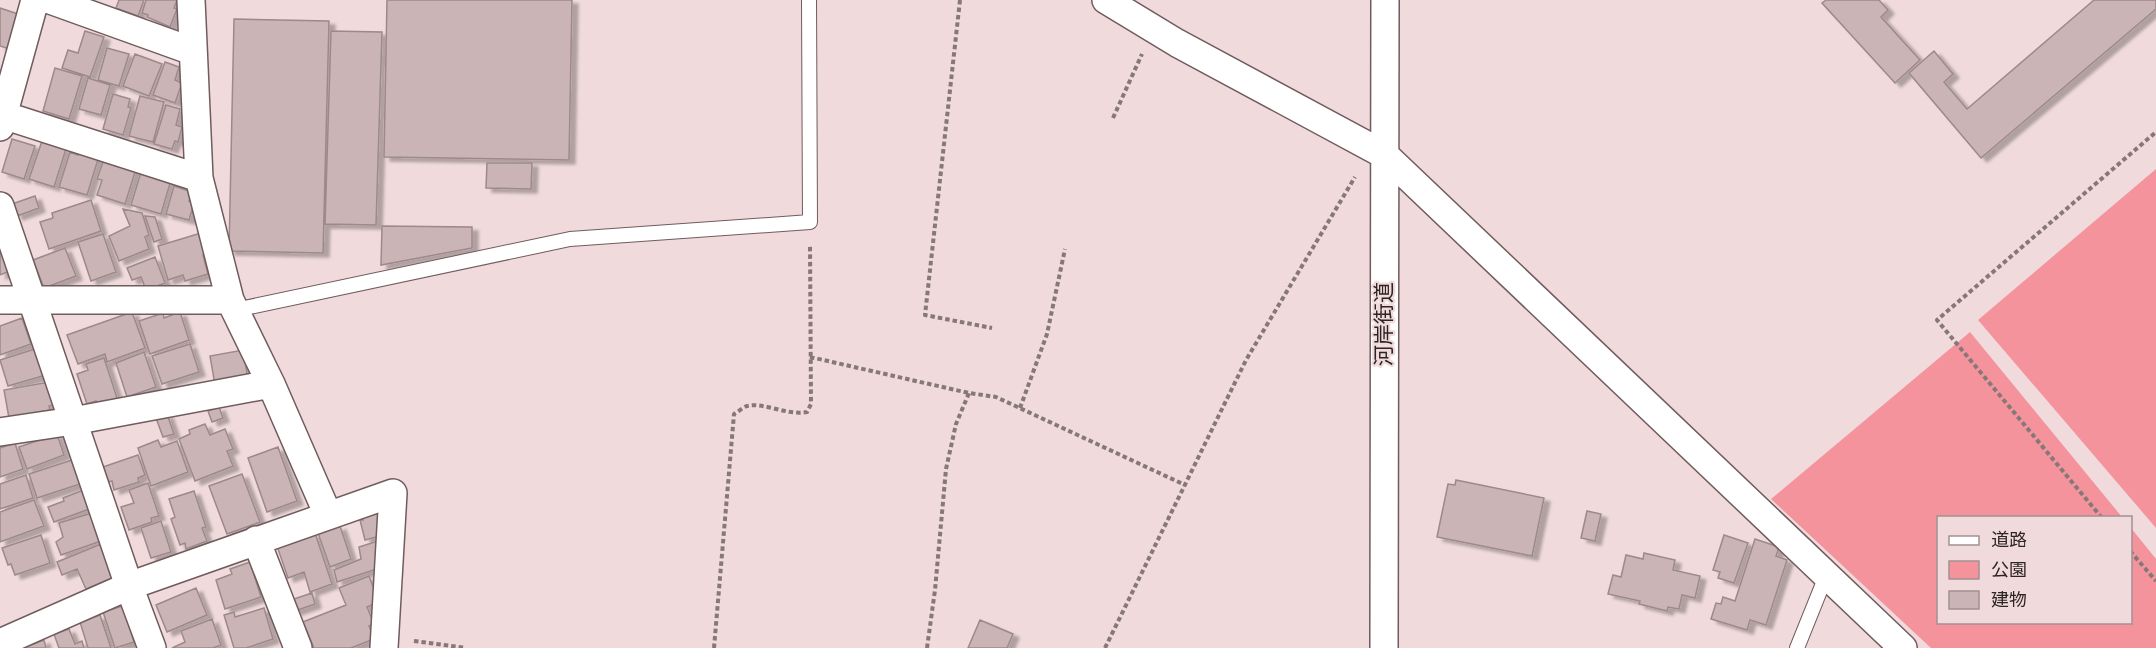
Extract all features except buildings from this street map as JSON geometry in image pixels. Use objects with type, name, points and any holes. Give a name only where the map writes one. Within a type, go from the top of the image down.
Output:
[{"type":"street","points":[[35,0],[1,119],[199,178]]},
{"type":"street","points":[[50,0],[192,51]]},
{"type":"street","points":[[191,0],[199,178],[232,305],[328,515]]},
{"type":"street","points":[[1106,0],[1154,29],[1384,155],[1903,648]]},
{"type":"street","name":"河岸街道","points":[[1384,648],[1385,0]]},
{"type":"street","points":[[0,206],[129,586],[153,648]]},
{"type":"street","points":[[0,300],[232,305]]},
{"type":"street","points":[[0,432],[73,421],[270,384]]},
{"type":"street","points":[[4,638],[129,586],[393,493],[384,643]]},
{"type":"street","points":[[256,540],[298,648]]},
{"type":"lane","points":[[232,305],[570,239],[810,222],[809,0]]},
{"type":"lane","points":[[1797,648],[1826,576]]},
{"type":"path","points":[[960,0],[925,315],[992,328]]},
{"type":"path","points":[[1113,118],[1154,29]]},
{"type":"path","points":[[2100,516],[1937,320],[2156,132]]},
{"type":"path","points":[[1105,648],[1246,360],[1352,179],[1384,155]]},
{"type":"path","points":[[714,648],[734,414],[747,406],[798,414],[807,412],[810,404],[810,222]]},
{"type":"path","points":[[1020,408],[1047,333],[1065,249]]},
{"type":"path","points":[[810,357],[996,397],[1185,485]]},
{"type":"path","points":[[927,648],[935,590],[946,469],[956,424],[969,393]]},
{"type":"path","points":[[2132,553],[2156,581]]},
{"type":"path","points":[[384,643],[466,648]]},
{"type":"green space","points":[[2156,169],[2156,528],[1978,320]]},
{"type":"green space","points":[[1970,332],[2121,516],[1937,516],[1937,624],[2132,624],[2132,529],[2156,559],[2156,648],[1931,648],[1771,499]]}]
